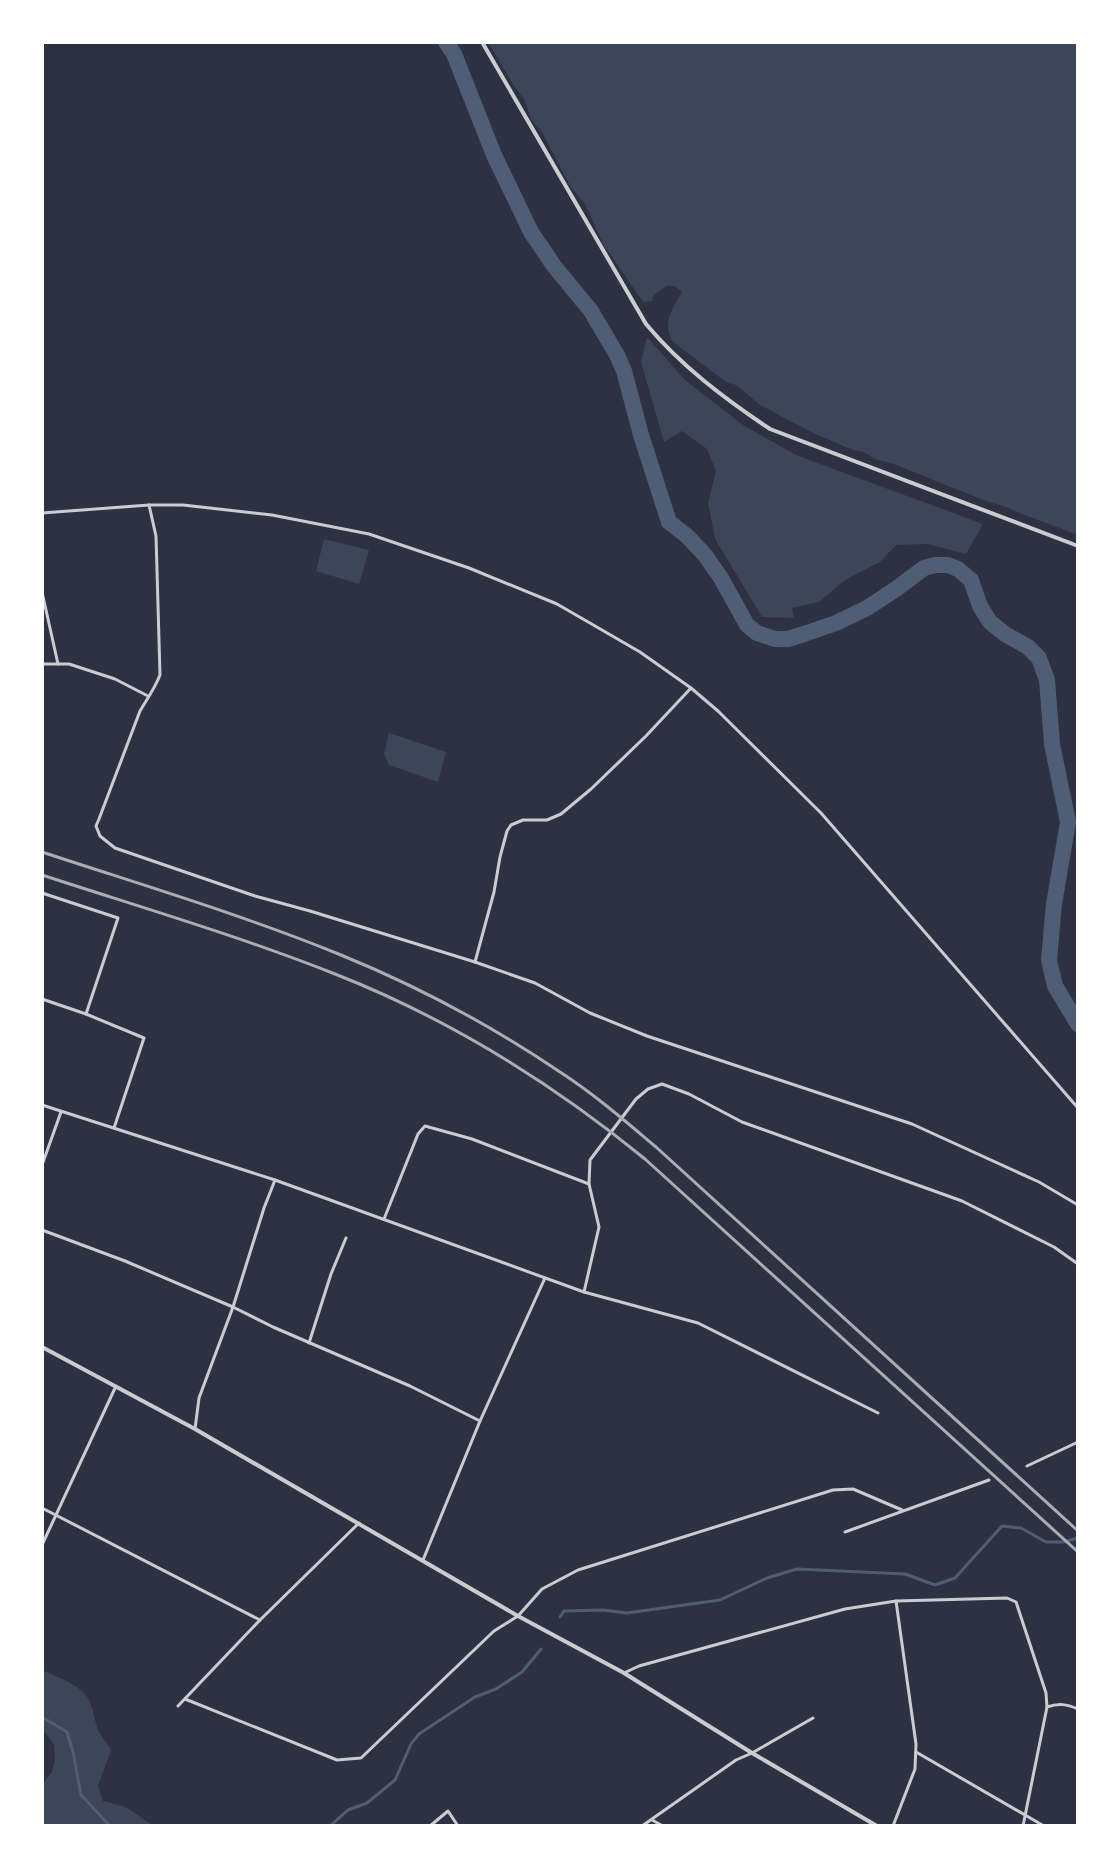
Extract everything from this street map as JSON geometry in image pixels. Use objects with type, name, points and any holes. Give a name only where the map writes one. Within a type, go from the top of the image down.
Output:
[{"type":"street","points":[[482,42],[646,324],[726,400],[770,429],[1078,546]]},
{"type":"street","points":[[149,505],[156,536],[160,675],[140,711],[96,826],[100,836],[115,848],[255,896],[535,983],[590,1013],[647,1036],[912,1124],[1039,1182],[1078,1205]]},
{"type":"street","points":[[42,513],[183,505],[272,515],[369,534],[469,568],[557,604],[640,652],[718,711],[821,813],[1078,1108]]},
{"type":"street","points":[[42,592],[58,664]]},
{"type":"street","points":[[42,664],[69,664],[115,679],[148,697]]},
{"type":"street","points":[[475,962],[500,857],[511,825],[523,820],[547,820],[561,814],[635,747],[691,688]]},
{"type":"street","points":[[42,893],[118,918],[86,1014]]},
{"type":"street","points":[[42,999],[144,1038],[114,1128]]},
{"type":"street","points":[[584,1292],[599,1227],[589,1184],[590,1160],[636,1099],[648,1089],[662,1084],[689,1094],[742,1122],[962,1201],[1054,1247],[1078,1264]]},
{"type":"street","points":[[42,1105],[275,1180],[584,1292],[698,1323],[878,1413]]},
{"type":"street","points":[[42,1165],[61,1112]]},
{"type":"street","points":[[384,1219],[418,1134],[425,1126],[472,1139],[589,1184]]},
{"type":"street","points":[[195,1429],[199,1398],[275,1180]]},
{"type":"street","points":[[42,1230],[233,1307],[410,1386],[480,1421]]},
{"type":"street","points":[[309,1343],[346,1238]]},
{"type":"street","points":[[423,1560],[480,1421],[545,1278]]},
{"type":"street","points":[[42,1347],[195,1429],[518,1616],[624,1673],[877,1826]]},
{"type":"street","points":[[42,1545],[116,1386]]},
{"type":"street","points":[[1027,1466],[1078,1442]]},
{"type":"street","points":[[845,1532],[989,1480]]},
{"type":"street","points":[[185,1699],[337,1760],[361,1758],[494,1631],[518,1616],[542,1589],[578,1570],[833,1490],[853,1489],[902,1510]]},
{"type":"street","points":[[42,1508],[260,1620]]},
{"type":"street","points":[[178,1706],[359,1523]]},
{"type":"street","points":[[624,1673],[639,1666],[845,1609],[896,1601],[1007,1598],[1016,1602],[1046,1693],[1047,1707],[1023,1826]]},
{"type":"street","points":[[893,1826],[915,1769],[916,1752],[896,1601]]},
{"type":"street","points":[[1047,1707],[1066,1704],[1078,1709]]},
{"type":"street","points":[[642,1826],[736,1760],[813,1718]]},
{"type":"street","points":[[916,1752],[1044,1826]]},
{"type":"street","points":[[430,1826],[448,1811],[458,1826]]},
{"type":"street","points":[[651,1819],[663,1826]]},
{"type":"shaded area","points":[[488,42],[1078,42],[1078,535],[874,459],[809,431],[760,405],[673,342],[668,322],[682,292],[668,285],[654,295],[652,301],[644,302],[641,299],[603,244],[585,204],[570,186],[542,132],[532,121],[524,99]]},
{"type":"shaded area","points":[[647,337],[685,380],[743,425],[796,455],[983,524],[966,554],[927,544],[896,545],[880,562],[845,580],[819,602],[792,608],[794,618],[762,617],[715,539],[708,503],[716,471],[707,449],[682,431],[664,442],[641,362]]},
{"type":"shaded area","points":[[324,539],[369,550],[359,584],[316,571]]},
{"type":"shaded area","points":[[389,733],[446,752],[438,782],[389,765],[384,754]]},
{"type":"shaded area","points":[[42,1670],[72,1684],[89,1700],[98,1730],[111,1750],[98,1786],[103,1801],[126,1807],[157,1826],[54,1826],[42,1823],[42,1785],[52,1772],[55,1760],[54,1744],[42,1729]]},
{"type":"waterway","points":[[446,42],[454,54],[494,155],[531,232],[591,311],[617,355],[669,522],[705,555],[747,625],[757,633],[775,639],[788,639],[836,623],[867,608],[924,568],[948,565],[971,580],[980,606],[990,622],[1039,658],[1047,680],[1052,744],[1068,822],[1054,904],[1049,960],[1055,986],[1078,1024]]},
{"type":"waterway","points":[[560,1617],[564,1611],[627,1613],[720,1600],[767,1578],[797,1569],[905,1574],[935,1585],[955,1578],[1002,1526],[1021,1528],[1046,1542],[1078,1538]]},
{"type":"waterway","points":[[330,1826],[348,1810],[367,1803],[395,1780],[411,1744],[419,1734],[475,1697],[496,1689],[522,1672],[541,1649]]},
{"type":"waterway","points":[[42,1717],[67,1732],[81,1795],[110,1826]]},
{"type":"railway","points":[[42,852],[230,914],[341,955],[454,1008],[534,1055],[585,1089],[656,1147],[1078,1531]]},
{"type":"railway","points":[[42,875],[226,934],[377,991],[458,1032],[536,1079],[645,1159],[1078,1552]]}]
